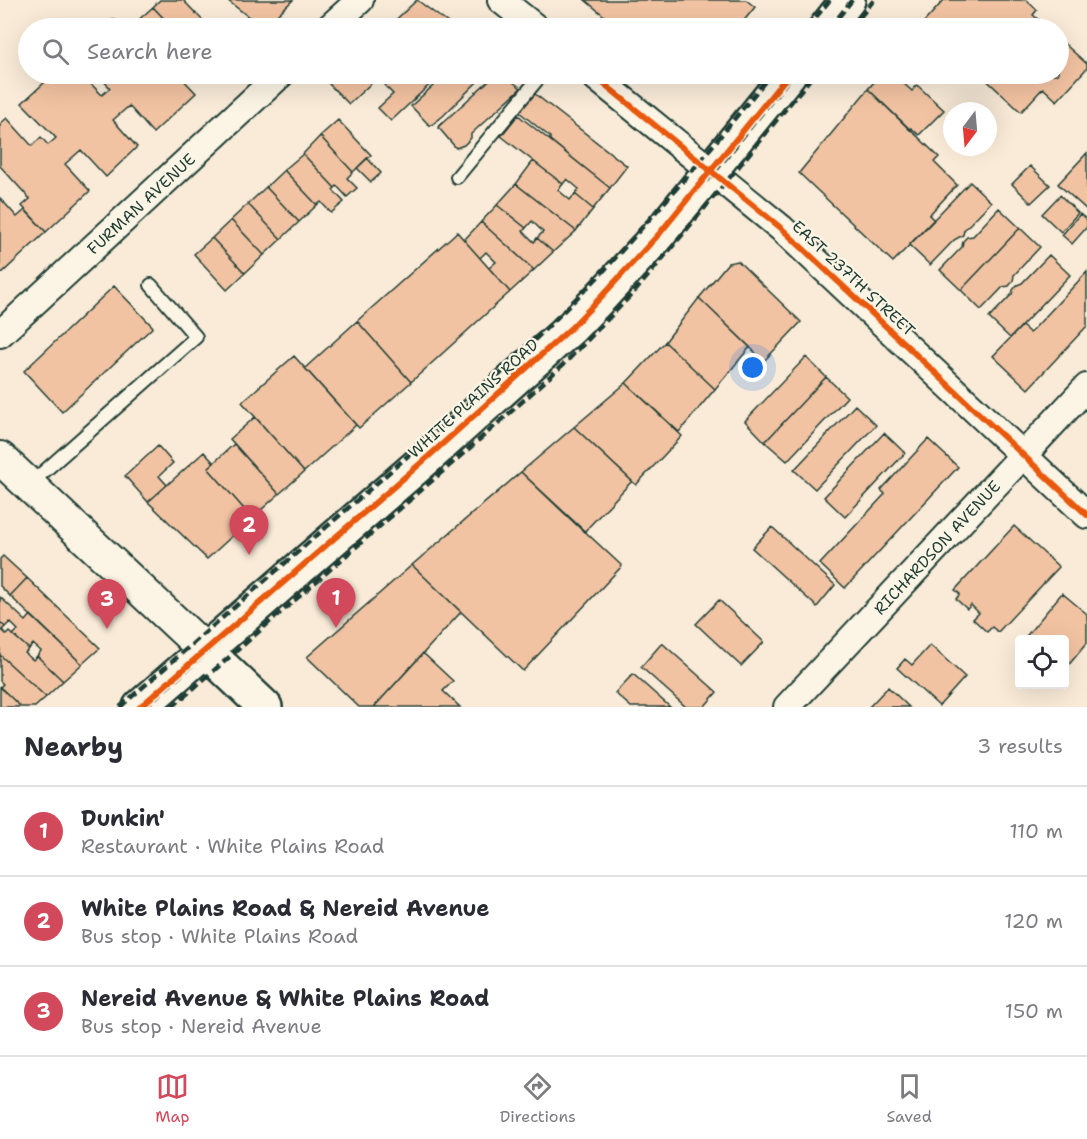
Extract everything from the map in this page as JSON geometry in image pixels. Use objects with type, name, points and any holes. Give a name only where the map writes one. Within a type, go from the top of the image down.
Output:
[{"type":"main road","points":[[834,18],[848,0]]},
{"type":"main road","name":"WHITE PLAINS ROAD","points":[[140,707],[538,358],[602,297],[712,170],[781,84]]},
{"type":"main road","points":[[206,650],[265,707]]},
{"type":"street","points":[[340,18],[360,0]]},
{"type":"street","points":[[501,0],[524,18]]},
{"type":"street","name":"FURMAN AVENUE","points":[[0,334],[270,84]]},
{"type":"street","name":"EAST 237TH STREET","points":[[604,84],[712,170],[805,250],[1087,515]]},
{"type":"street","name":"RICHARDSON AVENUE","points":[[787,707],[1087,387]]},
{"type":"street","points":[[0,458],[206,650]]},
{"type":"lane","points":[[457,177],[534,84]]},
{"type":"lane","points":[[29,485],[196,337],[151,285]]},
{"type":"building","points":[[160,0],[183,0],[200,18],[163,18],[153,7]]},
{"type":"building","points":[[227,0],[293,0],[274,18],[250,18]]},
{"type":"building","points":[[417,0],[441,18],[398,18]]},
{"type":"building","points":[[585,0],[746,0],[755,7],[746,18],[607,18]]},
{"type":"building","points":[[944,0],[1026,0],[1037,10],[1033,15],[1036,18],[928,18]]},
{"type":"building","points":[[153,7],[163,18],[141,18]]},
{"type":"building","points":[[1069,48],[1087,64],[1087,68],[1057,101],[1043,88],[1021,112],[991,84],[1069,84]]},
{"type":"building","points":[[43,84],[91,84],[102,95],[110,88],[106,84],[187,84],[196,93],[153,133],[129,106],[113,120],[137,147],[106,177],[81,150],[65,164],[90,191],[46,232],[22,206],[30,199],[0,166],[0,124],[7,118],[32,146],[41,137],[48,145],[56,138],[22,103]]},
{"type":"building","points":[[329,84],[370,84],[349,104]]},
{"type":"building","points":[[387,84],[430,84],[391,121],[378,108],[393,94],[385,86]]},
{"type":"building","points":[[435,84],[475,84],[430,126],[411,106]]},
{"type":"building","points":[[485,84],[516,84],[521,88],[471,134],[471,138],[464,145],[456,148],[438,127]]},
{"type":"building","points":[[872,84],[904,84],[912,91],[917,85],[943,109],[919,135],[911,128],[910,130],[868,89]]},
{"type":"building","points":[[868,89],[939,157],[934,162],[957,185],[929,215],[934,220],[893,262],[799,173]]},
{"type":"building","points":[[535,94],[627,166],[610,188],[518,111]]},
{"type":"building","points":[[518,115],[610,188],[593,209],[575,194],[579,189],[567,179],[563,184],[501,136]]},
{"type":"building","points":[[338,120],[371,155],[353,172],[320,136]]},
{"type":"building","points":[[320,136],[353,172],[347,178],[357,188],[347,197],[337,186],[335,188],[303,154]]},
{"type":"building","points":[[1087,153],[1087,210],[1058,184]]},
{"type":"building","points":[[303,154],[335,188],[333,190],[344,202],[331,213],[321,202],[317,205],[284,170]]},
{"type":"building","points":[[367,158],[381,173],[371,182],[357,168]]},
{"type":"building","points":[[533,161],[563,184],[558,190],[570,200],[575,194],[593,209],[576,231],[516,184]]},
{"type":"building","points":[[1030,166],[1050,185],[1031,203],[1012,184]]},
{"type":"building","points":[[284,170],[317,205],[299,222],[266,187]]},
{"type":"building","points":[[970,182],[991,202],[964,230],[963,235],[954,240],[930,265],[909,245]]},
{"type":"building","points":[[516,184],[576,231],[553,252],[537,238],[543,232],[532,221],[526,228],[497,205]]},
{"type":"building","points":[[266,187],[299,222],[281,239],[248,204]]},
{"type":"building","points":[[1060,195],[1078,213],[1061,232],[1042,214]]},
{"type":"building","points":[[0,198],[17,217],[25,210],[46,232],[2,273],[0,270]]},
{"type":"building","points":[[248,204],[281,239],[264,255],[231,220]]},
{"type":"building","points":[[497,205],[526,228],[523,231],[534,242],[537,238],[553,252],[534,270],[481,222]]},
{"type":"building","points":[[999,208],[1020,228],[961,290],[940,270],[962,247],[963,241],[973,236]]},
{"type":"building","points":[[1080,214],[1087,220],[1087,227],[1072,244],[1062,235]]},
{"type":"building","points":[[231,220],[264,255],[245,273],[212,238]]},
{"type":"building","points":[[481,222],[534,270],[510,292],[489,268],[496,262],[486,252],[480,258],[464,240]]},
{"type":"building","points":[[1020,228],[1040,247],[1014,275],[1009,286],[1003,287],[981,310],[961,290]]},
{"type":"building","points":[[457,232],[510,292],[411,382],[357,321]]},
{"type":"building","points":[[212,238],[245,273],[227,290],[194,254]]},
{"type":"building","points":[[1049,255],[1070,275],[1010,338],[989,318],[1012,294],[1017,285],[1022,283]]},
{"type":"building","points":[[738,261],[801,322],[764,361],[699,298],[728,263]]},
{"type":"building","points":[[1087,272],[1087,326],[1028,389],[993,356],[1022,326],[1030,333]]},
{"type":"building","points":[[114,286],[153,327],[62,412],[24,371]]},
{"type":"building","points":[[699,298],[750,347],[715,389],[665,342]]},
{"type":"building","points":[[357,321],[411,382],[359,428],[305,368]]},
{"type":"building","points":[[665,342],[715,389],[679,432],[626,383]]},
{"type":"building","points":[[294,356],[356,425],[304,472],[242,402]]},
{"type":"building","points":[[806,357],[826,377],[765,442],[745,421]]},
{"type":"building","points":[[826,377],[847,397],[787,461],[765,442]]},
{"type":"building","points":[[626,383],[682,436],[636,485],[574,427]]},
{"type":"building","points":[[855,405],[876,425],[815,489],[794,470]]},
{"type":"building","points":[[255,417],[304,472],[279,494],[230,439]]},
{"type":"building","points":[[574,427],[632,481],[584,532],[521,472]]},
{"type":"building","points":[[884,433],[905,453],[845,517],[824,497]]},
{"type":"building","points":[[928,439],[958,467],[845,588],[820,564],[885,494],[881,490]]},
{"type":"building","points":[[234,444],[279,494],[252,518],[208,468]]},
{"type":"building","points":[[158,446],[173,463],[159,476],[167,485],[148,502],[125,476]]},
{"type":"building","points":[[204,452],[214,463],[208,468],[252,518],[207,559],[148,502]]},
{"type":"building","points":[[521,472],[622,566],[523,671],[412,565]]},
{"type":"building","points":[[1014,526],[1059,567],[998,632],[992,627],[987,632],[973,619],[979,613],[971,605],[967,609],[956,599],[960,594],[955,590]]},
{"type":"building","points":[[772,527],[835,585],[817,607],[752,548]]},
{"type":"building","points":[[3,556],[27,578],[10,596],[0,586],[0,559]]},
{"type":"building","points":[[412,565],[461,612],[374,707],[359,707],[307,657]]},
{"type":"building","points":[[27,578],[100,648],[82,664],[10,596]]},
{"type":"building","points":[[1062,593],[1087,614],[1087,643],[1069,664],[1069,635],[1027,635]]},
{"type":"building","points":[[0,597],[26,621],[31,615],[82,664],[63,681],[37,656],[41,651],[33,644],[29,649],[13,635],[18,630],[10,622],[5,627],[0,622]]},
{"type":"building","points":[[719,600],[764,642],[741,666],[696,624]]},
{"type":"building","points":[[0,622],[5,627],[2,630],[7,635],[10,632],[29,649],[25,653],[33,660],[37,656],[63,681],[46,697],[0,655]]},
{"type":"building","points":[[662,643],[717,692],[704,707],[686,707],[641,667]]},
{"type":"building","points":[[930,645],[965,677],[939,706],[897,668],[905,659],[912,665]]},
{"type":"building","points":[[423,653],[453,681],[443,691],[460,707],[374,707]]},
{"type":"building","points":[[0,655],[46,697],[35,707],[21,707],[0,687],[3,684],[0,681]]},
{"type":"building","points":[[633,674],[670,707],[631,707],[615,693]]},
{"type":"building","points":[[0,687],[21,707],[0,707]]},
{"type":"building","points":[[888,687],[909,707],[869,707]]},
{"type":"railway","points":[[815,18],[830,0]]},
{"type":"railway","points":[[838,18],[852,0]]},
{"type":"railway","points":[[859,18],[874,0]]},
{"type":"railway","points":[[120,707],[488,386],[601,274],[691,172],[763,84]]},
{"type":"railway","points":[[145,707],[567,335],[717,169],[785,84]]},
{"type":"railway","points":[[172,707],[566,362],[637,289],[806,84]]},
{"type":"cycle path","points":[[604,84],[781,228],[1087,515]]},
{"type":"cycle path","points":[[140,707],[429,456],[571,328],[660,233],[781,84]]},
{"type":"place","name":"White Plains Road & Nereid Avenue","points":[[249,555]]},
{"type":"place","name":"Dunkin'","points":[[336,628]]},
{"type":"place","name":"Nereid Avenue & White Plains Road","points":[[107,629]]}]
